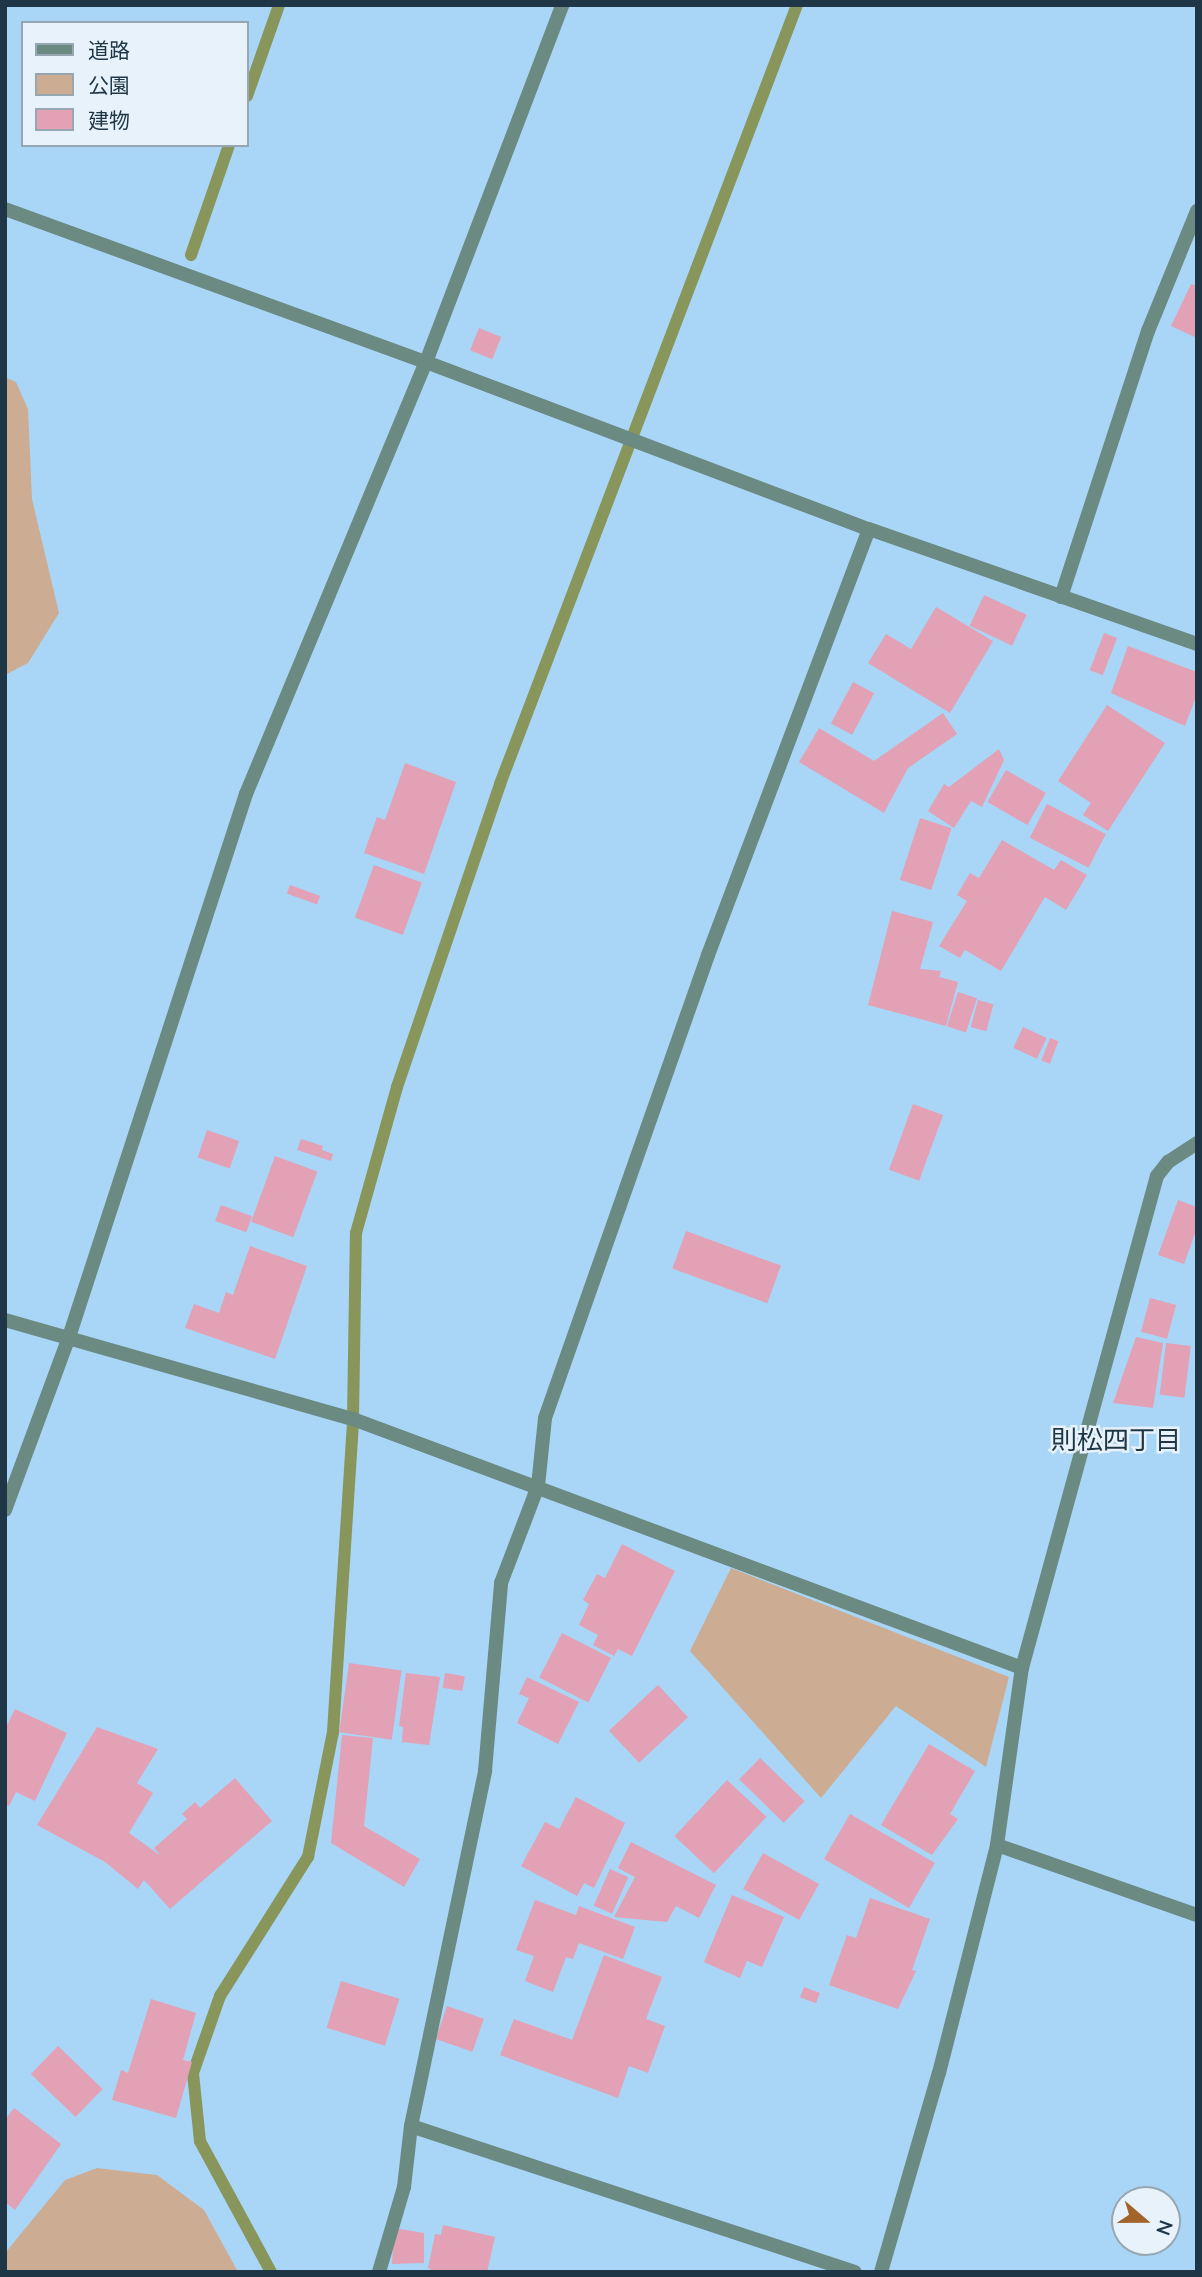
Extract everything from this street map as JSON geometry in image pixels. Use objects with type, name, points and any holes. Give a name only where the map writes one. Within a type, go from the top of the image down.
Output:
[{"type":"street","points":[[5,1510],[68,1337],[246,794],[426,362],[562,5]]},
{"type":"street","points":[[5,209],[426,362],[869,529],[1197,645]]},
{"type":"street","points":[[1061,597],[1148,331],[1197,211]]},
{"type":"street","points":[[379,2272],[404,2187],[411,2126],[485,1771],[501,1583],[538,1486],[545,1418],[708,956],[869,529]]},
{"type":"street","points":[[881,2272],[939,2073],[997,1844],[1022,1668],[1157,1176],[1168,1162],[1197,1143]]},
{"type":"street","points":[[5,1320],[353,1419],[1022,1668]]},
{"type":"street","points":[[997,1844],[1197,1914]]},
{"type":"street","points":[[411,2126],[855,2272]]},
{"type":"green space","points":[[5,377],[16,382],[28,409],[32,499],[59,613],[28,663],[5,675]]},
{"type":"green space","points":[[731,1568],[1009,1677],[986,1767],[896,1706],[821,1798],[690,1651]]},
{"type":"green space","points":[[97,2168],[157,2175],[204,2210],[238,2272],[5,2272],[5,2253],[65,2180]]},
{"type":"building","points":[[1191,284],[1197,286],[1197,338],[1171,326]]},
{"type":"building","points":[[479,328],[501,337],[492,359],[470,350]]},
{"type":"building","points":[[984,595],[1027,615],[1012,646],[970,626]]},
{"type":"building","points":[[936,607],[993,641],[950,713],[868,663],[886,634],[911,649]]},
{"type":"building","points":[[1104,633],[1117,638],[1103,675],[1090,670]]},
{"type":"building","points":[[1128,646],[1197,672],[1197,694],[1185,726],[1111,693]]},
{"type":"building","points":[[853,682],[874,693],[852,735],[831,723]]},
{"type":"building","points":[[1107,705],[1165,743],[1108,831],[1083,815],[1091,803],[1058,781]]},
{"type":"building","points":[[943,713],[957,734],[908,768],[884,813],[799,762],[819,728],[874,761]]},
{"type":"building","points":[[999,749],[1004,760],[982,807],[971,801],[954,828],[928,811],[944,784],[949,787]]},
{"type":"building","points":[[405,763],[456,782],[424,874],[364,853],[377,817],[385,820]]},
{"type":"building","points":[[1006,770],[1046,793],[1027,825],[988,802]]},
{"type":"building","points":[[1047,804],[1106,834],[1089,868],[1030,838]]},
{"type":"building","points":[[920,818],[951,828],[931,890],[900,880]]},
{"type":"building","points":[[1002,840],[1054,870],[1061,860],[1087,875],[1066,910],[1045,897],[1001,971],[965,950],[960,958],[939,946],[967,901],[957,895],[970,873],[979,878]]},
{"type":"building","points":[[374,865],[422,882],[403,935],[355,918]]},
{"type":"building","points":[[290,885],[320,896],[317,904],[287,893]]},
{"type":"building","points":[[892,911],[933,922],[920,969],[941,971],[939,977],[958,982],[946,1026],[868,1005]]},
{"type":"building","points":[[958,992],[977,998],[966,1032],[947,1026]]},
{"type":"building","points":[[978,1000],[993,1004],[986,1031],[971,1027]]},
{"type":"building","points":[[1023,1027],[1047,1038],[1037,1059],[1013,1048]]},
{"type":"building","points":[[1050,1038],[1058,1041],[1050,1064],[1041,1060]]},
{"type":"building","points":[[913,1104],[943,1115],[919,1181],[889,1170]]},
{"type":"building","points":[[207,1130],[239,1141],[230,1168],[198,1157]]},
{"type":"building","points":[[301,1139],[323,1146],[322,1150],[333,1154],[331,1161],[297,1150]]},
{"type":"building","points":[[275,1156],[317,1171],[293,1237],[251,1222]]},
{"type":"building","points":[[1178,1200],[1197,1207],[1197,1228],[1184,1264],[1158,1255]]},
{"type":"building","points":[[221,1205],[252,1216],[246,1232],[215,1221]]},
{"type":"building","points":[[686,1231],[781,1266],[767,1303],[672,1269]]},
{"type":"building","points":[[250,1246],[307,1266],[275,1359],[185,1328],[194,1304],[219,1313],[226,1292],[233,1295]]},
{"type":"building","points":[[1150,1298],[1176,1305],[1167,1339],[1141,1332]]},
{"type":"building","points":[[1136,1337],[1163,1343],[1153,1408],[1113,1403]]},
{"type":"building","points":[[1166,1343],[1191,1346],[1184,1398],[1160,1395]]},
{"type":"building","points":[[622,1544],[675,1571],[632,1656],[618,1649],[614,1656],[593,1645],[598,1635],[579,1625],[589,1604],[583,1600],[597,1574],[605,1578]]},
{"type":"building","points":[[562,1633],[611,1658],[588,1703],[539,1678]]},
{"type":"building","points":[[349,1663],[401,1670],[392,1740],[339,1732]]},
{"type":"building","points":[[406,1673],[440,1677],[429,1745],[402,1742],[403,1727],[399,1726]]},
{"type":"building","points":[[445,1673],[465,1676],[462,1691],[443,1688]]},
{"type":"building","points":[[527,1677],[579,1702],[558,1744],[517,1723],[529,1698],[519,1694]]},
{"type":"building","points":[[658,1685],[688,1717],[639,1763],[609,1731]]},
{"type":"building","points":[[15,1709],[67,1733],[35,1801],[16,1792],[9,1806],[5,1804],[5,1729]]},
{"type":"building","points":[[97,1727],[158,1749],[137,1783],[153,1793],[129,1833],[161,1856],[154,1848],[187,1819],[182,1814],[195,1802],[200,1808],[235,1778],[272,1821],[170,1909],[144,1880],[138,1889],[105,1862],[37,1825]]},
{"type":"building","points":[[342,1735],[373,1738],[364,1826],[420,1859],[404,1887],[331,1843]]},
{"type":"building","points":[[929,1744],[975,1771],[950,1814],[958,1819],[932,1855],[881,1825]]},
{"type":"building","points":[[760,1758],[805,1801],[784,1823],[739,1780]]},
{"type":"building","points":[[727,1780],[766,1817],[714,1873],[674,1836]]},
{"type":"building","points":[[576,1797],[625,1823],[594,1888],[584,1883],[577,1896],[521,1866],[545,1822],[559,1829]]},
{"type":"building","points":[[850,1814],[935,1863],[909,1908],[824,1859]]},
{"type":"building","points":[[631,1842],[716,1885],[699,1918],[676,1906],[667,1922],[614,1917],[635,1877],[618,1868]]},
{"type":"building","points":[[763,1853],[819,1884],[799,1920],[743,1889]]},
{"type":"building","points":[[610,1869],[628,1877],[612,1914],[594,1906]]},
{"type":"building","points":[[732,1895],[784,1917],[762,1967],[747,1961],[740,1978],[704,1962]]},
{"type":"building","points":[[870,1898],[930,1919],[912,1970],[916,1971],[898,2009],[829,1985],[847,1935],[856,1938]]},
{"type":"building","points":[[535,1900],[576,1915],[579,1906],[635,1927],[623,1959],[579,1943],[573,1959],[566,1957],[553,1992],[525,1981],[534,1956],[516,1950]]},
{"type":"building","points":[[604,1955],[662,1977],[646,2019],[665,2026],[648,2073],[629,2066],[618,2098],[500,2055],[514,2019],[572,2040]]},
{"type":"building","points":[[341,1981],[399,1999],[385,2046],[327,2028]]},
{"type":"building","points":[[804,1987],[820,1993],[816,2003],[800,1997]]},
{"type":"building","points":[[151,1999],[196,2013],[183,2060],[192,2062],[176,2118],[112,2100],[121,2070],[128,2073]]},
{"type":"building","points":[[447,2006],[484,2019],[472,2052],[436,2039]]},
{"type":"building","points":[[58,2046],[103,2089],[76,2117],[31,2074]]},
{"type":"building","points":[[14,2108],[61,2144],[15,2210],[5,2202],[5,2120]]},
{"type":"building","points":[[443,2225],[495,2237],[487,2272],[435,2272],[428,2268],[435,2234],[441,2235]]},
{"type":"building","points":[[394,2228],[424,2233],[424,2263],[392,2264]]},
{"type":"waterway","points":[[248,93],[279,5]]},
{"type":"waterway","points":[[271,2272],[200,2141],[193,2073],[220,1996],[308,1857],[333,1732],[353,1419],[356,1233],[397,1087],[500,784],[797,5]]},
{"type":"waterway","points":[[191,255],[228,147]]},
{"type":"district","name":"則松四丁目","points":[[1116,1441]]}]
